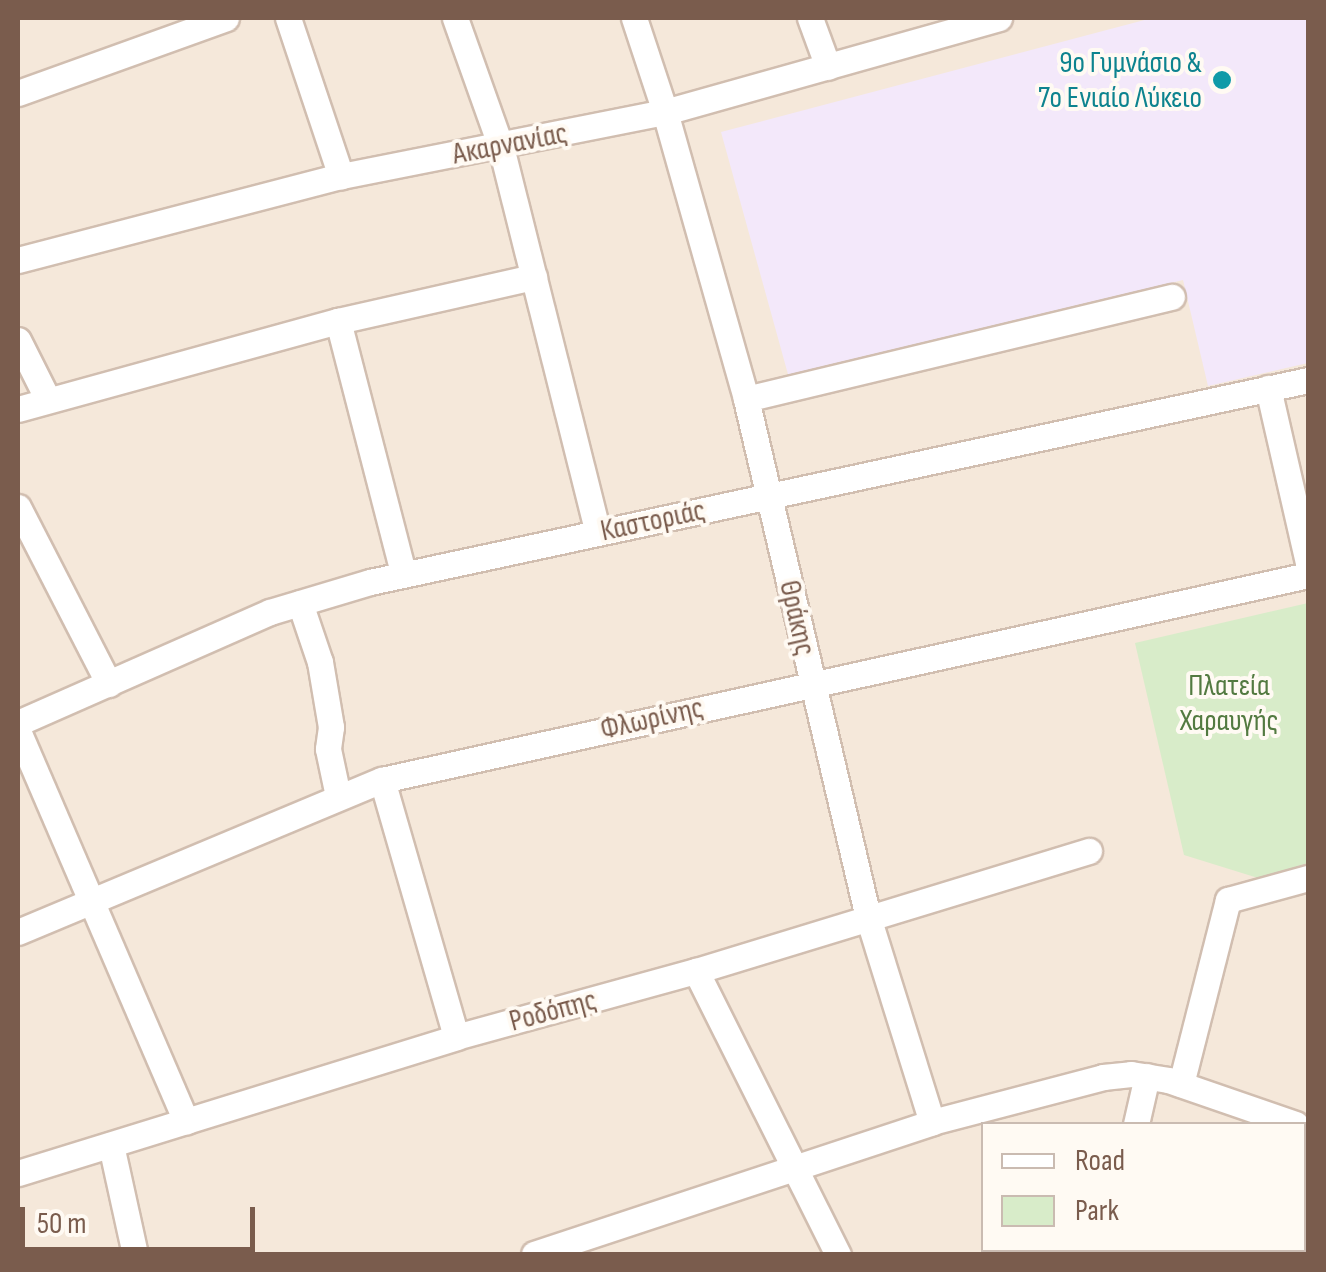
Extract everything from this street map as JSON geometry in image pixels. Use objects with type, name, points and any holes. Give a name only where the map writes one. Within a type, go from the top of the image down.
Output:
[{"type":"street","points":[[18,92],[226,18]]},
{"type":"street","points":[[288,18],[341,176]]},
{"type":"street","points":[[455,18],[501,147],[598,532]]},
{"type":"street","name":"Θράκης","points":[[634,18],[665,112],[746,399],[868,917],[932,1122]]},
{"type":"street","points":[[810,18],[828,66]]},
{"type":"street","name":"Ακαρνανίας","points":[[18,260],[341,176],[665,112],[991,19]]},
{"type":"street","points":[[18,409],[338,321],[534,276]]},
{"type":"street","points":[[746,399],[1172,297]]},
{"type":"street","points":[[338,321],[403,573]]},
{"type":"street","points":[[18,340],[48,400]]},
{"type":"street","name":"Καστοριάς","points":[[18,723],[238,625],[403,573],[1308,380]]},
{"type":"street","points":[[1268,388],[1308,563]]},
{"type":"street","points":[[18,507],[109,684]]},
{"type":"street","name":"Φλωρίνης","points":[[18,932],[90,898],[382,780],[1308,575]]},
{"type":"street","points":[[300,603],[320,662],[331,726],[328,750],[338,796]]},
{"type":"street","points":[[18,732],[186,1120]]},
{"type":"street","points":[[382,780],[456,1037]]},
{"type":"street","name":"Ροδόπης","points":[[18,1174],[456,1037],[696,971],[1089,851]]},
{"type":"street","points":[[1181,1084],[1228,900],[1308,878]]},
{"type":"street","points":[[696,971],[838,1254]]},
{"type":"street","points":[[1136,1122],[1148,1076]]},
{"type":"street","points":[[534,1254],[588,1247],[793,1167],[932,1122],[1103,1077],[1148,1076],[1289,1122]]},
{"type":"street","points":[[111,1145],[135,1254]]},
{"type":"shaded area","points":[[18,18],[1308,18],[1308,1254],[18,1254]]},
{"type":"shaded area","points":[[1152,18],[1308,18],[1308,363],[1208,386],[1183,280],[789,378],[721,132]]},
{"type":"green space","name":"Πλατεία Χαραυγής","points":[[1308,603],[1308,863],[1258,878],[1184,855],[1135,643]]},
{"type":"place","name":"9ο Γυμνάσιο & 7ο Ενιαίο Λύκειο","points":[[1222,80]]}]
